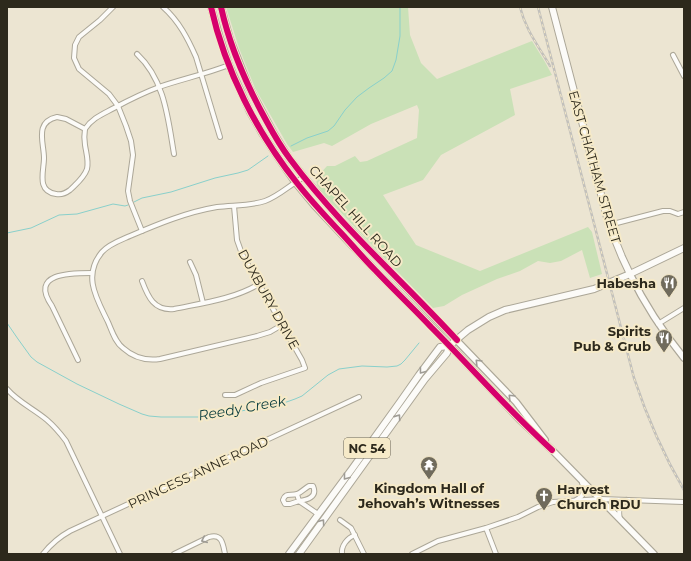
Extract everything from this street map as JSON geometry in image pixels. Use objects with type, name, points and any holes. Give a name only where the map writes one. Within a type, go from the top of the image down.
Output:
[{"type":"main road","name":"CHAPEL HILL ROAD","points":[[212,7],[229,65],[250,112],[262,133],[295,182],[332,225],[376,271],[433,328],[519,419],[620,519],[650,553]]},
{"type":"main road","points":[[217,7],[226,28]]},
{"type":"main road","name":"CHAPEL HILL ROAD","points":[[221,7],[226,28],[249,87],[282,148],[338,217],[516,402],[552,450]]},
{"type":"main road","name":"EAST CHATHAM STREET","points":[[552,7],[609,225],[636,286],[658,324],[684,358]]},
{"type":"main road","points":[[457,340],[468,330],[489,317],[505,310],[594,290],[684,248]]},
{"type":"main road","name":"NC 54","points":[[289,554],[423,369],[440,348],[449,346],[457,340]]},
{"type":"main road","name":"NC 54","points":[[299,554],[425,379],[447,353],[449,346]]},
{"type":"street","points":[[113,7],[79,38],[75,45],[75,62],[84,74],[104,88],[118,106],[130,136],[132,155],[128,186],[129,196],[142,231]]},
{"type":"street","points":[[163,7],[184,32],[196,57],[220,137]]},
{"type":"street","points":[[137,54],[144,60],[160,86],[174,154]]},
{"type":"street","points":[[673,55],[684,76]]},
{"type":"street","points":[[85,129],[60,117],[51,119],[44,126],[41,135],[44,158],[42,179],[44,187],[52,193],[65,193],[83,177],[88,164],[84,143],[85,129],[92,121],[134,97],[160,86],[229,65]]},
{"type":"street","points":[[282,325],[270,332],[257,336],[160,359],[145,359],[137,357],[122,348],[116,339],[95,294],[92,284],[92,273],[97,259],[102,252],[114,243],[181,216],[216,208],[252,204],[264,201],[304,177]]},
{"type":"street","name":"DUXBURY DRIVE","points":[[225,395],[235,395],[261,383],[305,368],[302,360],[242,254],[237,240],[234,206]]},
{"type":"street","points":[[609,225],[663,211],[670,211],[678,214],[684,212]]},
{"type":"street","points":[[190,262],[196,275],[203,303]]},
{"type":"street","points":[[78,360],[52,306],[47,300],[45,293],[47,284],[50,280],[57,276],[92,273]]},
{"type":"street","points":[[142,281],[151,300],[164,309],[174,309],[235,296],[259,284]]},
{"type":"street","points":[[658,324],[684,308]]},
{"type":"street","points":[[7,389],[18,400],[48,421],[63,436],[120,554]]},
{"type":"street","name":"PRINCESS ANNE ROAD","points":[[43,554],[62,535],[359,397]]},
{"type":"street","points":[[574,500],[582,496],[585,490],[578,476]]},
{"type":"street","points":[[309,486],[313,486],[315,492],[314,494],[307,500],[299,501],[285,504],[283,500],[287,495],[296,494],[309,486]]},
{"type":"street","points":[[296,494],[299,501],[318,514]]},
{"type":"street","points":[[620,519],[618,512],[619,508],[626,500]]},
{"type":"street","points":[[412,554],[430,544],[486,528],[558,501],[626,500],[683,502]]},
{"type":"street","points":[[340,520],[351,528],[355,535],[363,553],[358,554]]},
{"type":"street","points":[[486,528],[496,554]]},
{"type":"street","points":[[342,554],[343,545],[348,538],[355,535]]},
{"type":"street","points":[[175,554],[215,536],[222,542],[225,554]]},
{"type":"green space","points":[[226,7],[408,7],[410,35],[421,63],[437,79],[532,41],[552,75],[510,89],[515,115],[441,155],[423,180],[383,195],[416,245],[480,271],[588,227],[592,232],[602,274],[590,278],[582,250],[561,261],[550,263],[538,261],[520,271],[497,279],[462,295],[444,306],[433,308],[327,198],[317,185],[316,178],[327,166],[335,166],[355,156],[360,162],[367,161],[417,138],[419,110],[417,105],[371,124],[332,146],[324,143],[293,152],[255,88],[239,48]]},
{"type":"waterway","points":[[291,146],[307,138],[328,131],[334,126],[345,110],[357,97],[392,71],[396,60],[400,36],[400,7]]},
{"type":"waterway","points":[[134,202],[142,198],[171,192],[215,178],[248,170],[268,156]]},
{"type":"waterway","points":[[7,233],[31,228],[59,215],[77,214],[113,204],[128,205]]},
{"type":"waterway","name":"Reedy Creek","points":[[7,323],[31,357],[37,362],[77,384],[119,404],[142,414],[161,417],[203,417],[278,405],[302,396],[328,375],[339,369],[362,366],[397,366],[405,360],[419,343]]},
{"type":"railway","points":[[520,7],[529,31],[550,66]]},
{"type":"railway","points":[[538,7],[634,378],[656,435],[684,490]]},
{"type":"cycle path","points":[[211,7],[225,54],[244,100],[282,164],[319,209],[372,266],[506,405],[552,450]]},
{"type":"cycle path","points":[[221,7],[234,52],[246,81],[270,127],[287,154],[329,207],[457,340]]},
{"type":"place","name":"Habesha","points":[[669,298]]},
{"type":"place","name":"Spirits Pub & Grub","points":[[664,353]]},
{"type":"place","name":"Kingdom Hall of Jehovah’s Witnesses","points":[[429,480]]},
{"type":"place","name":"Harvest Church RDU","points":[[544,511]]}]
